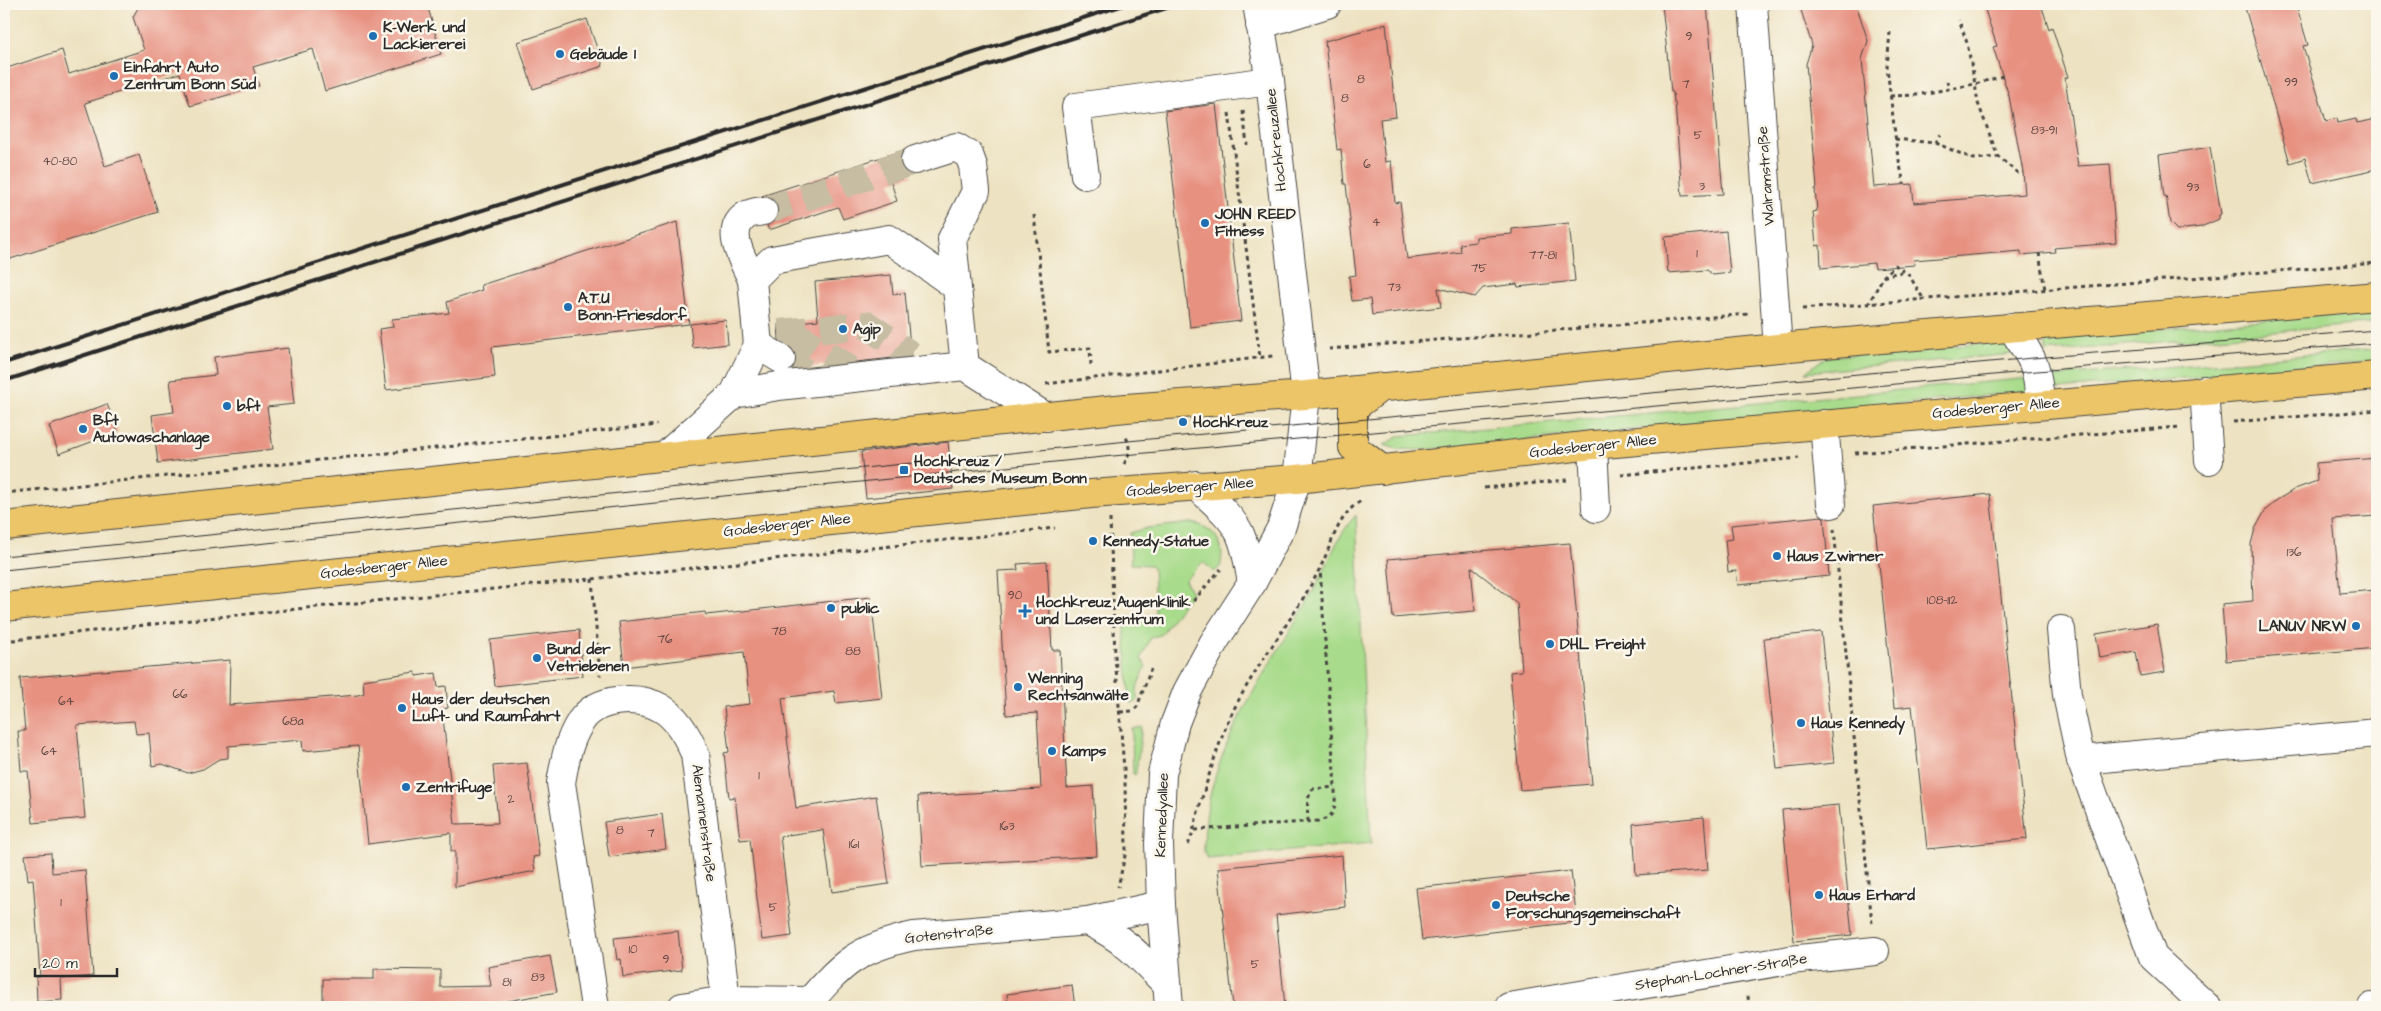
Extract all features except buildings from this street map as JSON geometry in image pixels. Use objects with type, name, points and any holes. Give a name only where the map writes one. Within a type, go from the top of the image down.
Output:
[{"type":"main road","points":[[4,526],[1109,410],[1306,395],[1778,348],[2377,296]]},
{"type":"main road","name":"Godesberger Allee","points":[[4,607],[1108,493],[1297,479],[1593,445],[2040,404],[2377,376]]},
{"type":"main road","points":[[1381,388],[1353,408],[1353,447],[1383,470]]},
{"type":"street","points":[[1258,14],[1327,4]]},
{"type":"street","name":"Walramstraße","points":[[1753,4],[1778,348]]},
{"type":"street","name":"Hochkreuzallee","points":[[1258,14],[1270,81],[1306,395]]},
{"type":"street","points":[[1085,175],[1076,107],[1226,85],[1270,81]]},
{"type":"street","points":[[916,160],[956,148],[969,155],[973,166],[976,191],[952,239],[965,366]]},
{"type":"street","points":[[664,456],[734,394],[774,345],[752,280],[734,240],[738,224],[744,216],[763,211]]},
{"type":"street","points":[[752,280],[772,260],[889,239],[956,286]]},
{"type":"street","points":[[2010,327],[2033,358],[2037,371],[2040,404]]},
{"type":"street","points":[[734,394],[864,372],[965,366],[1046,417]]},
{"type":"street","points":[[2204,390],[2210,460]]},
{"type":"street","name":"Kennedyallee","points":[[1168,996],[1161,905],[1162,774],[1174,724],[1187,692],[1214,642],[1252,583],[1282,528],[1297,479],[1306,395]]},
{"type":"street","points":[[1824,424],[1831,504]]},
{"type":"street","points":[[1593,445],[1596,508]]},
{"type":"street","points":[[1196,485],[1223,512],[1239,533],[1247,555],[1252,583]]},
{"type":"street","points":[[2061,630],[2068,695],[2081,760],[2153,957],[2207,1007]]},
{"type":"street","name":"Alemannenstraße","points":[[595,1007],[561,783],[568,746],[582,720],[603,704],[632,699],[662,708],[685,731],[695,754],[728,1004]]},
{"type":"street","points":[[2081,760],[2377,733]]},
{"type":"street","name":"Gotenstraße","points":[[808,1004],[833,973],[850,960],[863,952],[893,940],[914,936],[1088,921],[1161,905]]},
{"type":"street","points":[[1088,921],[1131,947],[1168,996]]},
{"type":"street","name":"Stephan-Lochner-Straße","points":[[1509,1007],[1790,960],[1875,951]]},
{"type":"street","points":[[682,1007],[728,1004],[808,1004]]},
{"type":"street","points":[[2372,1007],[2377,1007]]},
{"type":"path","points":[[1958,20],[1967,43],[1978,103],[1998,157],[2018,173],[2023,172]]},
{"type":"path","points":[[1890,32],[1887,67],[1895,139],[1904,184]]},
{"type":"path","points":[[1890,96],[1917,95],[1975,84],[2003,76]]},
{"type":"path","points":[[1947,81],[1950,89]]},
{"type":"path","points":[[1226,85],[1260,358]]},
{"type":"path","points":[[1935,143],[1940,134]]},
{"type":"path","points":[[1895,139],[1935,143],[1974,159],[1998,157]]},
{"type":"path","points":[[1034,215],[1049,352],[1090,348],[1091,365]]},
{"type":"path","points":[[2039,253],[2045,290]]},
{"type":"path","points":[[999,388],[1301,353],[1775,311],[2377,263]]},
{"type":"path","points":[[1868,305],[1883,277],[1895,265],[1909,275],[1924,300]]},
{"type":"path","points":[[1883,277],[1898,272],[1909,275]]},
{"type":"path","points":[[1106,377],[1112,428],[1121,429],[1128,441],[1130,454],[1122,467],[1106,470],[1125,781],[1126,851],[1117,891]]},
{"type":"path","points":[[4,493],[705,420]]},
{"type":"path","points":[[1831,504],[1875,951]]},
{"type":"path","points":[[1100,523],[1110,522]]},
{"type":"path","points":[[1187,847],[1195,830],[1198,814],[1226,728],[1244,693],[1320,568],[1339,524]]},
{"type":"path","points":[[4,641],[1063,527]]},
{"type":"path","points":[[1188,607],[1218,575],[1223,566]]},
{"type":"path","points":[[1195,830],[1324,820],[1335,812],[1336,787],[1320,568]]},
{"type":"path","points":[[592,579],[603,704]]},
{"type":"path","points":[[1120,712],[1132,711],[1137,707],[1151,669]]},
{"type":"path","points":[[1308,822],[1308,800],[1313,789],[1336,787]]},
{"type":"path","points":[[1747,992],[1749,1007]]},
{"type":"green space","points":[[2377,310],[2377,323],[2046,352],[2045,339]]},
{"type":"green space","points":[[2004,342],[2014,354],[1806,372],[1824,358],[1834,356]]},
{"type":"green space","points":[[2377,349],[2377,361],[2049,390],[2048,377]]},
{"type":"green space","points":[[2031,378],[2032,391],[1421,450],[1397,449],[1384,445],[1400,436]]},
{"type":"green space","points":[[1356,515],[1371,843],[1207,859],[1204,853],[1206,817],[1213,783],[1225,749],[1257,686],[1312,594],[1342,533]]},
{"type":"green space","points":[[1190,523],[1205,527],[1216,537],[1222,551],[1220,567],[1214,572],[1203,562],[1185,580],[1192,593],[1161,635],[1151,637],[1141,658],[1146,666],[1137,688],[1137,702],[1130,703],[1124,620],[1127,616],[1152,615],[1155,612],[1153,567],[1151,565],[1131,564],[1130,533],[1148,528]]},
{"type":"green space","points":[[1142,727],[1135,775],[1133,774],[1132,729]]},
{"type":"tunnel","points":[[763,211],[915,160]]},
{"type":"tunnel","points":[[779,333],[867,325],[911,355]]},
{"type":"tunnel","points":[[791,332],[852,371]]},
{"type":"tunnel","points":[[781,359],[809,374]]},
{"type":"tram line","points":[[4,556],[1128,441],[2033,358],[2377,330]]},
{"type":"tram line","points":[[4,570],[1113,456],[2037,371],[2377,343]]},
{"type":"railway","points":[[4,363],[1127,4]]},
{"type":"railway","points":[[4,381],[1179,4]]},
{"type":"place","name":"K-Werk und Lackiererei","points":[[373,36]]},
{"type":"place","name":"Gebäude 1","points":[[560,54]]},
{"type":"place","name":"Einfahrt Auto Zentrum Bonn Süd","points":[[114,76]]},
{"type":"place","name":"JOHN REED Fitness","points":[[1205,223]]},
{"type":"place","name":"A.T.U Bonn-Friesdorf","points":[[568,307]]},
{"type":"place","name":"Agip","points":[[843,329]]},
{"type":"place","name":"bft","points":[[227,406]]},
{"type":"place","name":"Hochkreuz","points":[[1183,422]]},
{"type":"place","name":"Bft Autowaschanlage","points":[[83,429]]},
{"type":"place","name":"Hochkreuz / Deutsches Museum Bonn","points":[[904,470]]},
{"type":"place","name":"Kennedy-Statue","points":[[1093,541]]},
{"type":"place","name":"Haus Zwirner","points":[[1777,556]]},
{"type":"place","name":"public","points":[[831,608]]},
{"type":"place","name":"Hochkreuz Augenklinik und Laserzentrum","points":[[1025,611]]},
{"type":"place","name":"LANUV NRW","points":[[2356,626]]},
{"type":"place","name":"DHL Freight","points":[[1550,644]]},
{"type":"place","name":"Bund der Vetriebenen","points":[[537,658]]},
{"type":"place","name":"Wenning Rechtsanwälte","points":[[1018,687]]},
{"type":"place","name":"Haus der deutschen Luft- und Raumfahrt","points":[[402,708]]},
{"type":"place","name":"Haus Kennedy","points":[[1801,723]]},
{"type":"place","name":"Kamps","points":[[1052,751]]},
{"type":"place","name":"Zentrifuge","points":[[406,787]]},
{"type":"place","name":"Haus Erhard","points":[[1819,895]]},
{"type":"place","name":"Deutsche Forschungsgemeinschaft","points":[[1496,905]]}]
